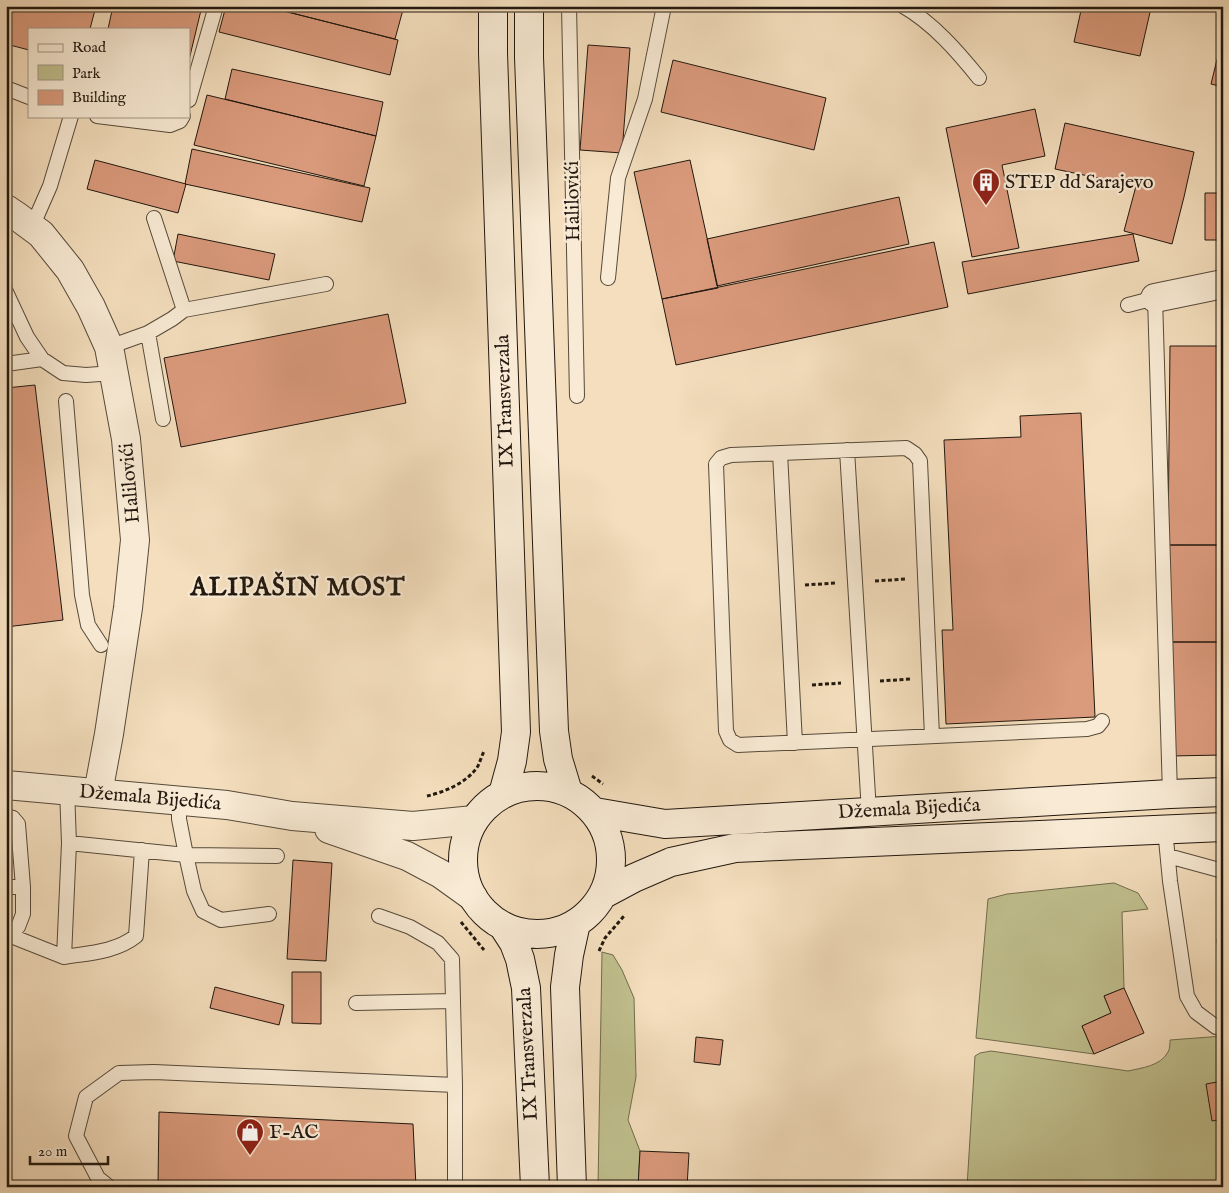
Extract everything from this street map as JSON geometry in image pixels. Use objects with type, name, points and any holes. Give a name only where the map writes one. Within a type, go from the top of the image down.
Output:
[{"type":"street","name":"IX Transverzala","points":[[494,6],[493,53],[516,732],[512,762],[503,794]]},
{"type":"street","name":"IX Transverzala","points":[[529,6],[529,57],[554,731],[558,759],[568,792]]},
{"type":"street","name":"Halilovići","points":[[6,210],[41,234],[70,270],[91,307],[111,360],[126,439],[135,540],[128,608],[98,793]]},
{"type":"street","points":[[1155,298],[1223,284]]},
{"type":"street","name":"Džemala Bijedića","points":[[6,785],[236,806],[292,816]]},
{"type":"street","points":[[546,786],[568,792],[582,800],[595,812],[609,838],[612,866],[604,894],[587,916],[559,931],[540,934],[521,932],[504,926],[481,909],[465,908],[463,858],[466,839],[474,820],[492,800],[524,787],[546,786]]},
{"type":"street","name":"Džemala Bijedića","points":[[595,812],[666,824],[1223,792]]},
{"type":"street","points":[[292,816],[413,826],[474,820]]},
{"type":"street","points":[[292,816],[407,856],[441,874],[465,908]]},
{"type":"street","name":"Džemala Bijedića","points":[[604,894],[634,878],[671,862],[735,848],[1223,827]]},
{"type":"street","name":"IX Transverzala","points":[[572,1187],[565,987],[568,955],[576,923]]},
{"type":"street","name":"IX Transverzala","points":[[504,926],[514,943],[520,959],[526,988],[535,1187]]},
{"type":"lane","points":[[190,97],[216,6]]},
{"type":"lane","name":"Halilovići","points":[[569,6],[577,396]]},
{"type":"lane","points":[[608,278],[618,178],[645,99],[664,6]]},
{"type":"lane","points":[[903,6],[950,43],[980,78]]},
{"type":"lane","points":[[6,88],[28,97]]},
{"type":"lane","points":[[32,227],[50,186],[70,118]]},
{"type":"lane","points":[[113,118],[170,125],[180,121],[182,118]]},
{"type":"lane","points":[[154,218],[184,310]]},
{"type":"lane","points":[[6,292],[27,338],[42,359],[64,373],[86,375],[111,360],[148,332],[184,310],[326,284]]},
{"type":"lane","points":[[1128,305],[1155,298],[1170,794]]},
{"type":"lane","points":[[148,332],[163,419]]},
{"type":"lane","points":[[6,364],[42,359]]},
{"type":"lane","points":[[66,401],[82,595],[88,625],[101,645]]},
{"type":"lane","points":[[932,736],[920,460],[906,448],[731,455],[721,458],[716,464],[726,731],[730,740],[738,745],[1088,729],[1098,726],[1102,721]]},
{"type":"lane","points":[[847,450],[869,812]]},
{"type":"lane","points":[[780,453],[795,743]]},
{"type":"lane","points":[[64,956],[69,843],[66,790]]},
{"type":"lane","points":[[179,801],[179,819],[186,855],[194,891],[202,911],[221,920],[270,914]]},
{"type":"lane","points":[[6,816],[13,818],[18,824],[23,887],[23,914],[18,926],[6,933]]},
{"type":"lane","points":[[1165,829],[1170,881],[1187,996],[1196,1012],[1216,1027],[1223,1026]]},
{"type":"lane","points":[[69,843],[186,855],[277,856]]},
{"type":"lane","points":[[6,933],[64,956],[117,947],[128,943],[136,936],[142,850]]},
{"type":"lane","points":[[1168,856],[1223,871]]},
{"type":"lane","points":[[6,888],[23,887]]},
{"type":"lane","points":[[380,916],[410,927],[438,943],[452,959],[455,1187]]},
{"type":"lane","points":[[356,1003],[453,1001]]},
{"type":"lane","points":[[109,1187],[98,1178],[76,1136],[86,1097],[119,1074],[154,1072],[455,1085]]},
{"type":"path","points":[[422,797],[460,784],[477,768],[487,746]]},
{"type":"path","points":[[586,771],[608,787]]},
{"type":"path","points":[[465,908],[470,933],[488,956]]},
{"type":"path","points":[[598,952],[606,938],[625,915]]},
{"type":"green space","points":[[1114,883],[1138,893],[1148,909],[1122,912],[1124,988],[1104,996],[1111,1013],[1082,1026],[1094,1054],[976,1038],[988,899],[1007,894]]},
{"type":"green space","points":[[602,952],[613,955],[622,970],[634,998],[636,1077],[628,1120],[640,1151],[638,1187],[598,1187]]},
{"type":"green space","points":[[1223,1036],[1223,1187],[967,1187],[975,1056],[980,1053],[991,1051],[1128,1071],[1150,1066],[1161,1060],[1169,1051],[1170,1040]]},
{"type":"building","points":[[6,6],[96,6],[90,28],[28,28],[28,50],[6,44]]},
{"type":"building","points":[[113,6],[202,6],[190,56],[190,28],[108,28]]},
{"type":"building","points":[[226,6],[264,6],[398,40],[390,75],[219,32]]},
{"type":"building","points":[[264,6],[404,6],[395,39]]},
{"type":"building","points":[[1082,6],[1141,6],[1151,8],[1140,56],[1074,42]]},
{"type":"building","points":[[1223,35],[1223,87],[1211,84]]},
{"type":"building","points":[[588,45],[630,48],[622,153],[580,150]]},
{"type":"building","points":[[673,60],[826,98],[814,150],[661,112]]},
{"type":"building","points":[[232,69],[383,102],[376,136],[225,99]]},
{"type":"building","points":[[207,95],[376,136],[364,186],[194,145]]},
{"type":"building","name":"STEP dd Sarajevo","points":[[1035,109],[1045,156],[1002,165],[1019,248],[972,257],[946,128]]},
{"type":"building","points":[[1065,123],[1194,152],[1172,244],[1124,231],[1136,186],[1055,169]]},
{"type":"building","points":[[192,149],[370,188],[362,222],[185,184]]},
{"type":"building","points":[[95,160],[186,184],[178,213],[87,189]]},
{"type":"building","points":[[690,160],[718,288],[662,299],[634,172]]},
{"type":"building","points":[[1205,193],[1223,193],[1223,240],[1205,240]]},
{"type":"building","points":[[899,197],[909,244],[717,286],[707,239]]},
{"type":"building","points":[[178,234],[275,254],[269,280],[173,261]]},
{"type":"building","points":[[1133,234],[1139,261],[968,294],[962,262]]},
{"type":"building","points":[[934,242],[948,307],[676,365],[662,299]]},
{"type":"building","points":[[388,314],[406,403],[181,447],[164,358]]},
{"type":"building","points":[[1170,346],[1223,346],[1223,545],[1168,545]]},
{"type":"building","points":[[35,385],[63,620],[6,627],[6,388]]},
{"type":"building","points":[[1081,413],[1095,717],[946,724],[942,630],[953,630],[944,440],[1021,437],[1020,416]]},
{"type":"building","points":[[1168,545],[1223,545],[1223,642],[1168,642]]},
{"type":"building","points":[[1168,642],[1223,642],[1223,755],[1170,756]]},
{"type":"building","points":[[293,860],[332,863],[326,961],[287,959]]},
{"type":"building","points":[[1217,939],[1223,939],[1222,1017]]},
{"type":"building","points":[[292,972],[321,972],[321,1024],[292,1023]]},
{"type":"building","points":[[215,987],[284,1005],[279,1025],[210,1008]]},
{"type":"building","points":[[1124,988],[1144,1033],[1094,1054],[1082,1026],[1111,1013],[1104,996]]},
{"type":"building","points":[[696,1037],[723,1040],[720,1065],[694,1062]]},
{"type":"building","points":[[1223,1081],[1223,1119],[1212,1121],[1206,1084]]},
{"type":"building","points":[[159,1112],[413,1124],[416,1187],[207,1187],[158,1184]]},
{"type":"building","points":[[640,1151],[689,1153],[687,1187],[638,1187]]},
{"type":"place","name":"STEP dd Sarajevo","points":[[986,206]]},
{"type":"place","name":"F-AC","points":[[250,1156]]},
{"type":"district","name":"ALIPAŠIN MOST","points":[[298,588]]}]
